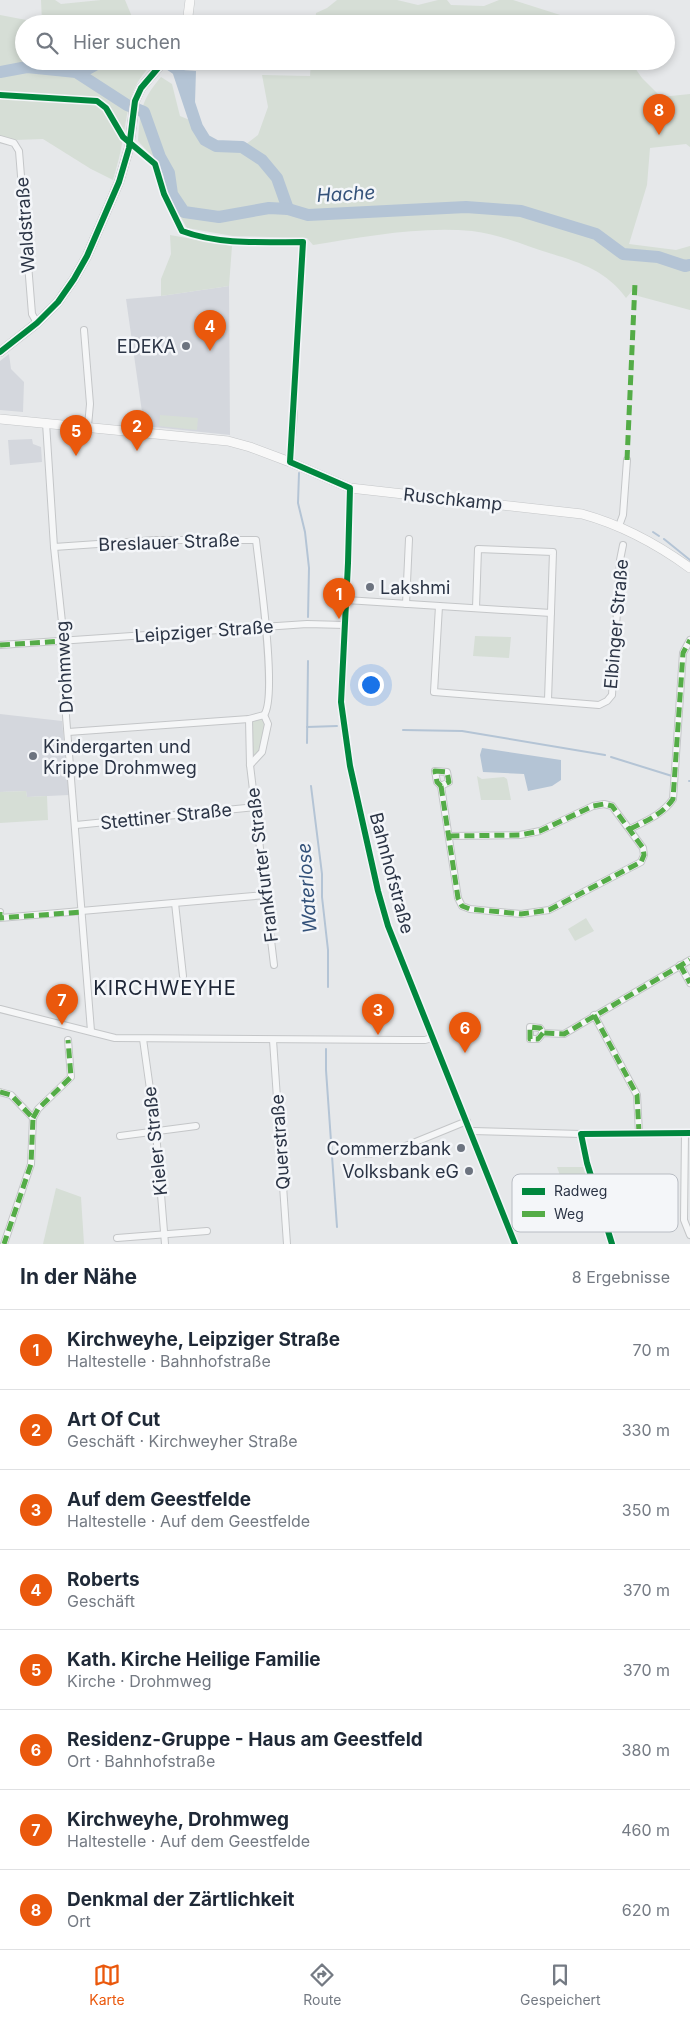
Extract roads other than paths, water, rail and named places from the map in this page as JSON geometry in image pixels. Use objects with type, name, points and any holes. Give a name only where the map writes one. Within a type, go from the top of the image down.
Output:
[{"type":"main road","points":[[188,15],[190,0]]},
{"type":"main road","points":[[0,352],[37,323],[62,296],[87,256],[123,171],[129,148],[136,101],[141,88],[157,70]]},
{"type":"main road","name":"Ruschkamp","points":[[0,419],[228,441],[290,462],[350,488],[590,516],[619,526],[651,542],[690,568]]},
{"type":"street","name":"Waldstraße","points":[[0,139],[14,143],[19,150],[32,314],[37,323]]},
{"type":"street","points":[[84,330],[90,404],[88,426]]},
{"type":"street","points":[[290,462],[294,412]]},
{"type":"street","name":"Drohmweg","points":[[46,423],[54,547],[64,641],[68,732],[91,1031]]},
{"type":"street","points":[[619,526],[623,515],[627,460]]},
{"type":"street","name":"Bahnhofstraße","points":[[350,488],[341,702],[350,766],[378,891],[388,926],[432,1038],[472,1132],[515,1244]]},
{"type":"street","points":[[406,604],[409,539]]},
{"type":"street","name":"Breslauer Straße","points":[[54,547],[156,540],[256,540],[266,627]]},
{"type":"street","name":"Elbinger Straße","points":[[548,700],[599,705],[612,696],[620,560],[623,545]]},
{"type":"street","points":[[439,606],[434,692],[548,700],[553,552],[478,549],[476,608]]},
{"type":"street","points":[[346,600],[551,613]]},
{"type":"street","name":"Leipziger Straße","points":[[0,645],[307,624],[345,625]]},
{"type":"street","name":"Frankfurter Straße","points":[[250,766],[262,752],[268,724],[264,715],[268,706],[266,627]]},
{"type":"street","points":[[630,829],[668,807],[673,799],[684,653],[690,640]]},
{"type":"street","points":[[68,732],[249,719],[264,715]]},
{"type":"street","name":"Frankfurter Straße","points":[[249,719],[250,766],[274,965]]},
{"type":"street","points":[[441,786],[458,898],[462,906],[470,909],[521,914],[550,910],[641,862],[644,855],[643,848],[612,806],[600,804],[540,832],[520,835],[449,836]]},
{"type":"street","name":"Stettiner Straße","points":[[76,825],[256,807]]},
{"type":"street","points":[[0,912],[0,918],[266,894]]},
{"type":"street","points":[[175,903],[183,976]]},
{"type":"street","points":[[543,1033],[564,1034],[690,960]]},
{"type":"street","points":[[680,965],[690,983]]},
{"type":"street","points":[[0,1009],[115,1038],[426,1040],[432,1038]]},
{"type":"street","points":[[594,1015],[637,1095],[639,1133]]},
{"type":"street","name":"Kieler Straße","points":[[143,1039],[156,1132],[165,1244]]},
{"type":"street","points":[[4,1244],[31,1164],[32,1118],[38,1109],[71,1077],[68,1040]]},
{"type":"street","name":"Querstraße","points":[[274,1040],[287,1244]]},
{"type":"street","points":[[0,1092],[11,1095],[32,1118]]},
{"type":"street","points":[[365,1154],[391,1152],[467,1121]]},
{"type":"street","points":[[120,1136],[196,1126]]},
{"type":"street","points":[[472,1132],[688,1133],[684,1220],[690,1235]]},
{"type":"street","points":[[581,1134],[590,1174]]},
{"type":"street","points":[[117,1238],[207,1231]]},
{"type":"street","points":[[608,1232],[612,1244]]},
{"type":"water","points":[[182,70],[196,71],[195,102],[187,102],[175,79],[175,72]]},
{"type":"water","points":[[482,748],[561,760],[561,780],[552,786],[528,791],[524,774],[483,772],[480,755]]},
{"type":"waterway","name":"Hache","points":[[0,72],[15,69]]},
{"type":"waterway","name":"Hache","points":[[56,70],[76,72],[127,105],[144,112],[160,157],[169,173],[172,194],[184,212],[219,217],[269,208],[288,209],[308,215],[466,207],[521,211],[596,234],[623,254],[658,257],[685,266],[690,265]]},
{"type":"waterway","name":"Hache","points":[[76,72],[86,70]]},
{"type":"waterway","points":[[178,70],[197,127],[205,140],[216,146],[242,147],[262,160],[277,178],[288,209]]},
{"type":"waterway","name":"Waterlose","points":[[299,473],[298,503],[305,532],[309,568],[308,617]]},
{"type":"waterway","points":[[653,532],[659,536]]},
{"type":"waterway","points":[[664,539],[690,560]]},
{"type":"waterway","points":[[307,743],[308,661]]},
{"type":"waterway","points":[[307,727],[337,726]]},
{"type":"waterway","points":[[403,730],[462,731],[605,755]]},
{"type":"waterway","points":[[611,757],[672,776]]},
{"type":"waterway","name":"Waterlose","points":[[311,786],[322,874],[322,897],[328,950],[328,987]]},
{"type":"waterway","name":"Waterlose","points":[[326,1049],[337,1227]]},
{"type":"place","name":"Denkmal der Zärtlichkeit","points":[[659,135]]},
{"type":"place","name":"EDEKA","points":[[186,346]]},
{"type":"place","name":"Roberts","points":[[210,351]]},
{"type":"place","name":"Art Of Cut","points":[[137,451]]},
{"type":"place","name":"Kath. Kirche Heilige Familie","points":[[76,456]]},
{"type":"place","name":"Lakshmi","points":[[370,587]]},
{"type":"place","name":"Kirchweyhe, Leipziger Straße","points":[[339,619]]},
{"type":"place","name":"Kindergarten und Krippe Drohmweg","points":[[33,756]]},
{"type":"place","name":"Kirchweyhe, Drohmweg","points":[[62,1025]]},
{"type":"place","name":"Auf dem Geestfelde","points":[[378,1035]]},
{"type":"place","name":"Residenz-Gruppe - Haus am Geestfeld","points":[[465,1053]]},
{"type":"place","name":"Commerzbank","points":[[461,1148]]},
{"type":"place","name":"Volksbank eG","points":[[469,1171]]},
{"type":"district","name":"KIRCHWEYHE","points":[[165,988]]}]
